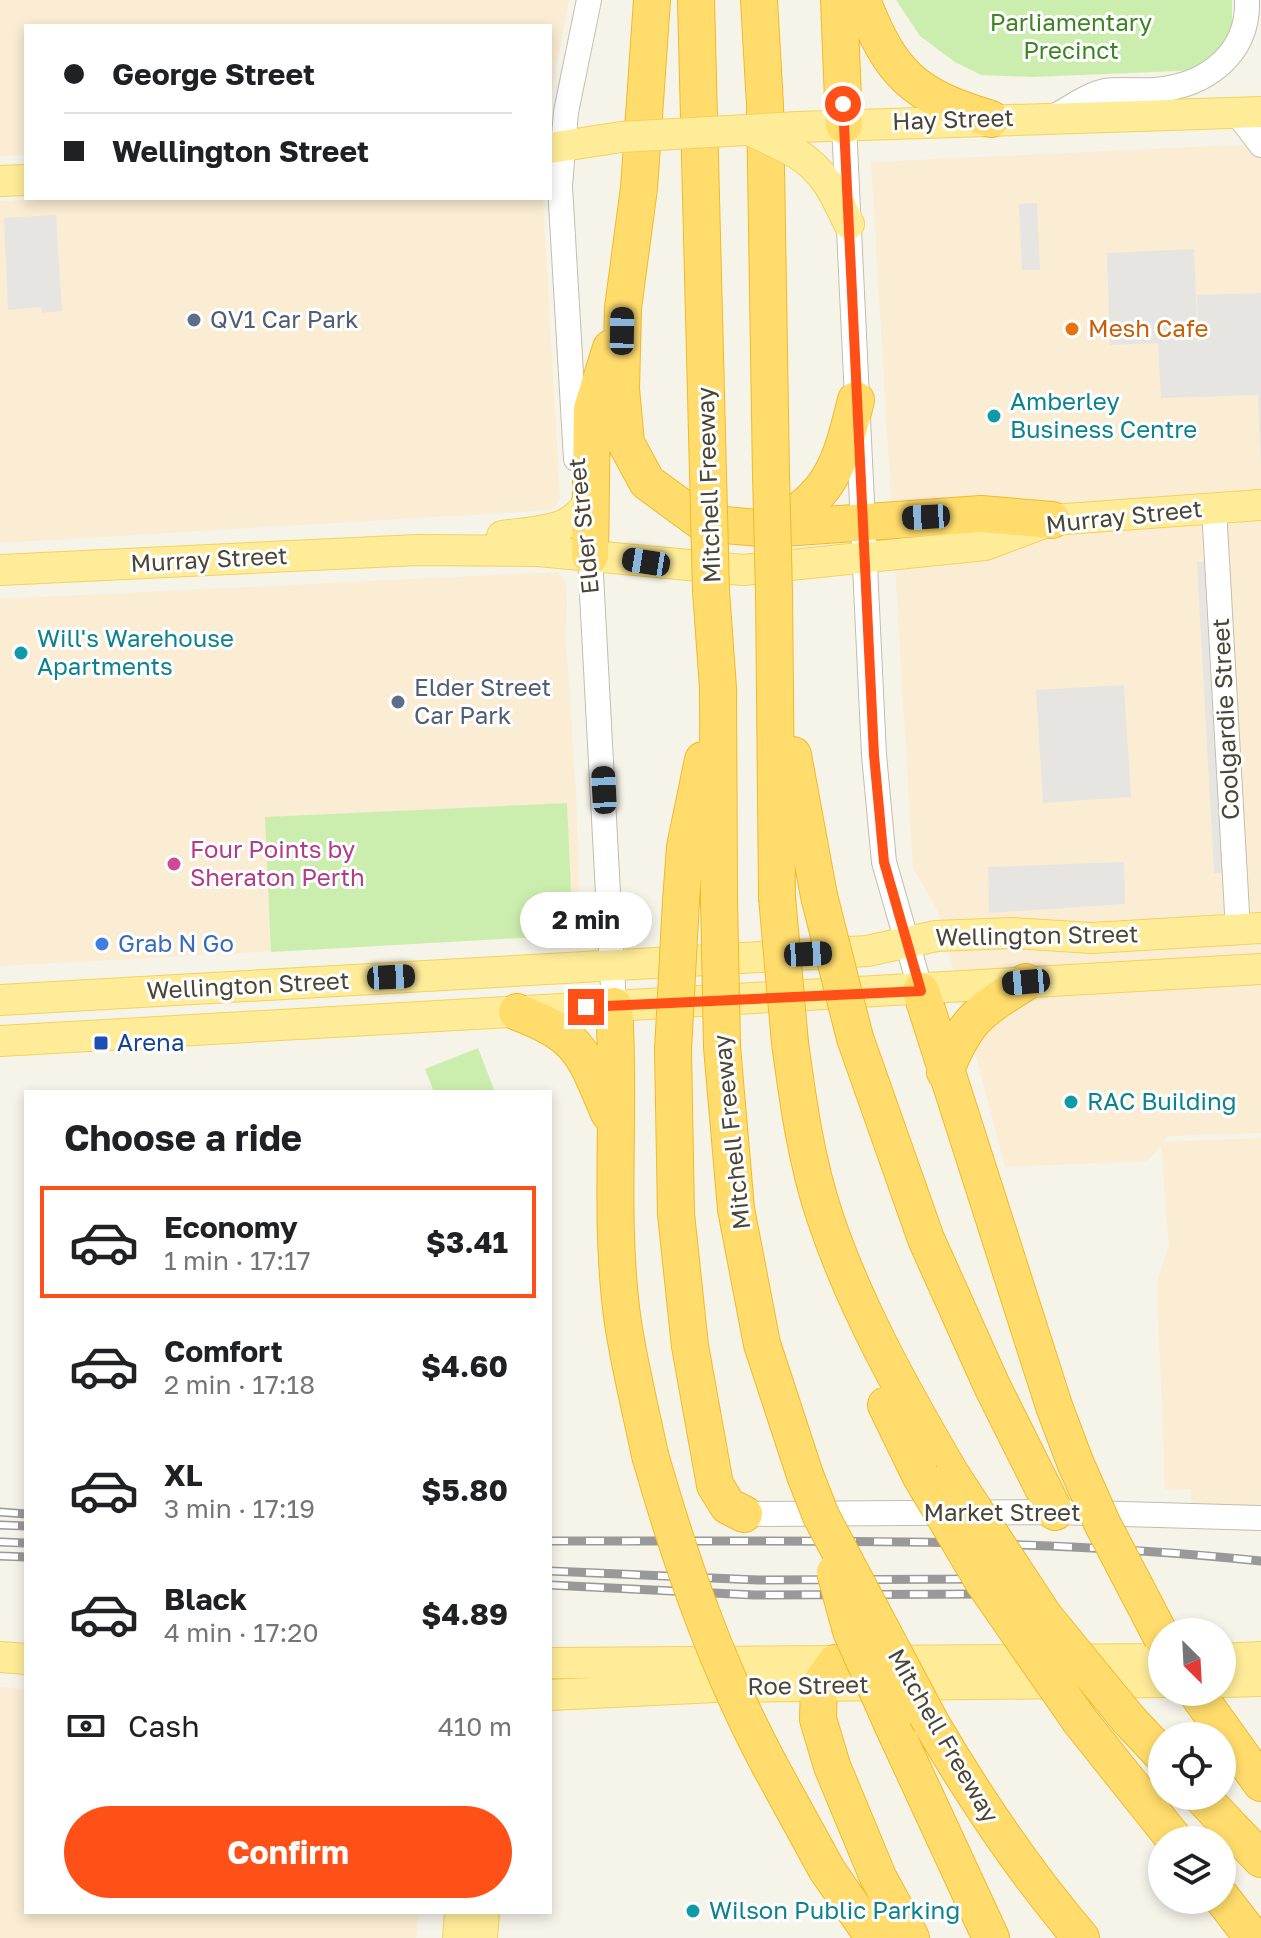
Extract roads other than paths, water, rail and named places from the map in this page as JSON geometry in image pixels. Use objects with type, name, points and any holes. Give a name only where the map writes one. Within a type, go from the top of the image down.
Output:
[{"type":"highway","points":[[652,0],[639,188],[623,308],[622,412],[626,443],[647,482],[703,523],[769,529],[981,514],[1052,520]]},
{"type":"highway","name":"Mitchell Freeway","points":[[696,0],[711,591],[718,688],[722,1047],[736,1209],[762,1344],[821,1516],[931,1723],[1002,1837],[1081,1938]]},
{"type":"highway","points":[[759,0],[765,105],[777,667],[777,897],[790,1043],[806,1144],[825,1218],[984,1583],[1080,1721],[1164,1826]]},
{"type":"highway","points":[[839,0],[844,125]]},
{"type":"highway","points":[[862,0],[898,72],[941,101],[991,119]]},
{"type":"highway","points":[[590,556],[585,506],[592,409],[623,308]]},
{"type":"highway","points":[[769,529],[799,513],[831,478],[842,454],[856,400]]},
{"type":"highway","points":[[777,667],[819,896],[855,1038],[926,1239],[992,1386],[1055,1512]]},
{"type":"highway","points":[[718,688],[685,847],[673,1050],[676,1214],[690,1346],[712,1477],[723,1501],[744,1514]]},
{"type":"highway","points":[[945,1072],[957,1042],[973,1018],[1026,982]]},
{"type":"highway","points":[[921,991],[1075,1462],[1108,1536],[1151,1618]]},
{"type":"highway","points":[[614,1006],[617,1044],[614,1126],[623,1322],[650,1455],[696,1602],[728,1684],[827,1870],[874,1938]]},
{"type":"highway","points":[[517,1012],[552,1025],[578,1048],[614,1126]]},
{"type":"highway","points":[[936,1475],[1044,1616],[1148,1740]]},
{"type":"highway","points":[[665,1513],[699,1499],[712,1477]]},
{"type":"highway","points":[[821,1516],[851,1631],[991,1938]]},
{"type":"highway","points":[[827,1674],[818,1719],[832,1766],[881,1885],[911,1938]]},
{"type":"highway","points":[[1205,1706],[1261,1783]]},
{"type":"highway","points":[[1214,1810],[1261,1859]]},
{"type":"highway","points":[[967,1883],[981,1938]]},
{"type":"highway","points":[[1234,1914],[1253,1938]]},
{"type":"main road","name":"Hay Street","points":[[797,140],[844,125],[1248,112]]},
{"type":"main road","points":[[557,147],[621,137],[750,130],[797,140],[828,180],[849,224]]},
{"type":"main road","points":[[0,181],[24,180]]},
{"type":"main road","name":"Murray Street","points":[[0,570],[417,550],[538,551],[743,570],[985,545],[1052,520],[1261,505]]},
{"type":"main road","name":"Murray Street","points":[[417,550],[552,528],[585,506]]},
{"type":"main road","name":"Wellington Street","points":[[0,1000],[867,951],[936,936],[1012,933],[1092,938],[1250,929]]},
{"type":"main road","points":[[1092,938],[1131,956],[1153,975]]},
{"type":"main road","name":"Wellington Street","points":[[0,1041],[921,991],[1261,969]]},
{"type":"main road","points":[[0,1657],[24,1659]]},
{"type":"main road","points":[[1236,1658],[1261,1657]]},
{"type":"main road","name":"Roe Street","points":[[552,1695],[827,1674],[1148,1660]]},
{"type":"main road","name":"Roe Street","points":[[552,1663],[1148,1682]]},
{"type":"main road","points":[[1236,1682],[1261,1681]]},
{"type":"main road","points":[[458,1938],[460,1914]]},
{"type":"main road","points":[[482,1938],[484,1914]]},
{"type":"street","name":"Elder Street","points":[[585,506],[557,147],[589,0]]},
{"type":"street","points":[[1055,116],[1103,91],[1158,90],[1210,74],[1237,47],[1245,23],[1247,0]]},
{"type":"street","points":[[1248,112],[1261,145]]},
{"type":"street","points":[[844,125],[874,755],[884,862],[921,991]]},
{"type":"street","name":"Coolgardie Street","points":[[1214,508],[1250,929]]},
{"type":"street","name":"Elder Street","points":[[590,556],[614,1006]]},
{"type":"street","name":"Market Street","points":[[744,1514],[1055,1512],[1261,1518]]},
{"type":"railway","points":[[0,1512],[24,1514]]},
{"type":"railway","points":[[0,1525],[24,1526]]},
{"type":"railway","points":[[552,1541],[995,1544],[1084,1547],[1261,1561]]},
{"type":"railway","points":[[0,1542],[24,1543]]},
{"type":"railway","points":[[0,1556],[24,1557]]},
{"type":"railway","points":[[552,1571],[758,1580],[992,1579]]},
{"type":"railway","points":[[552,1585],[754,1595],[992,1594]]},
{"type":"place","name":"QV1 Car Park","points":[[194,320]]},
{"type":"place","name":"Mesh Cafe","points":[[1072,329]]},
{"type":"place","name":"Amberley Business Centre","points":[[994,416]]},
{"type":"place","name":"Will's Warehouse Apartments","points":[[21,653]]},
{"type":"place","name":"Elder Street Car Park","points":[[398,702]]},
{"type":"place","name":"Four Points by Sheraton Perth","points":[[174,864]]},
{"type":"place","name":"Grab N Go","points":[[102,944]]},
{"type":"place","name":"Arena","points":[[101,1043]]},
{"type":"place","name":"RAC Building","points":[[1071,1102]]},
{"type":"place","name":"Wilson Public Parking","points":[[693,1911]]},
{"type":"park label","name":"Parliamentary Precinct","points":[[1071,37]]}]
